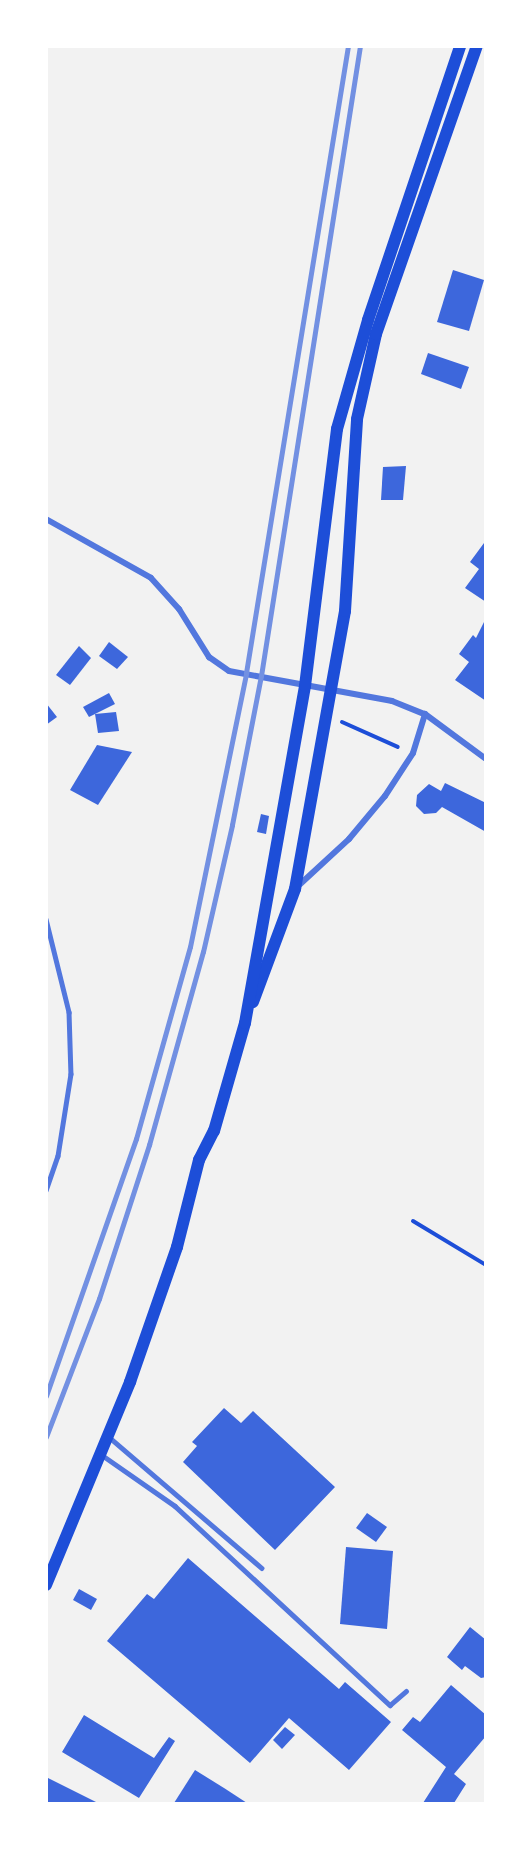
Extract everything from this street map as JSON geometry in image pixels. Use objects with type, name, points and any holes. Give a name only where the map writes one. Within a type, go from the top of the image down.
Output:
[{"type":"main road","points":[[46,1585],[109,1437],[177,1247],[182,1214],[200,1160],[214,1131],[244,1023],[305,686],[338,429],[368,320],[460,46]]},
{"type":"main road","points":[[244,1023],[295,889],[345,612],[357,419],[376,334],[477,46]]},
{"type":"street","points":[[46,519],[151,578],[179,609],[209,657],[229,671],[392,701],[425,714],[486,759]]},
{"type":"street","points":[[295,889],[349,839],[385,796],[413,753],[425,714]]},
{"type":"lane","points":[[46,919],[69,1012],[71,1074],[58,1156],[46,1190]]},
{"type":"lane","points":[[109,1437],[262,1568]]},
{"type":"lane","points":[[102,1455],[175,1506],[390,1705],[406,1691]]},
{"type":"path","points":[[327,715],[413,753]]},
{"type":"path","points":[[413,1221],[486,1265]]},
{"type":"building","points":[[453,270],[484,280],[469,331],[437,322]]},
{"type":"building","points":[[428,353],[469,367],[461,389],[421,374]]},
{"type":"building","points":[[406,466],[403,500],[381,500],[383,467]]},
{"type":"building","points":[[484,543],[486,544],[486,602],[465,588],[479,569],[470,562]]},
{"type":"building","points":[[486,618],[486,701],[455,680],[469,662],[459,654],[473,635],[476,638]]},
{"type":"building","points":[[109,642],[128,657],[117,669],[99,656]]},
{"type":"building","points":[[79,646],[91,658],[70,685],[56,675]]},
{"type":"building","points":[[109,693],[115,704],[89,717],[83,707]]},
{"type":"building","points":[[46,703],[57,717],[46,725]]},
{"type":"building","points":[[116,712],[119,731],[98,733],[95,714]]},
{"type":"building","points":[[97,745],[132,752],[98,805],[70,790]]},
{"type":"building","points":[[445,783],[486,803],[486,832],[442,807],[436,813],[424,814],[416,806],[417,795],[429,784],[441,791]]},
{"type":"building","points":[[261,814],[269,816],[266,834],[257,832]]},
{"type":"building","points":[[224,1408],[241,1423],[253,1411],[335,1487],[275,1550],[183,1462],[197,1446],[192,1442]]},
{"type":"building","points":[[367,1513],[387,1527],[376,1542],[356,1528]]},
{"type":"building","points":[[346,1547],[393,1551],[387,1629],[340,1624]]},
{"type":"building","points":[[188,1558],[339,1689],[345,1682],[391,1722],[349,1770],[289,1718],[250,1763],[107,1641],[147,1594],[154,1599]]},
{"type":"building","points":[[79,1589],[97,1599],[91,1610],[73,1600]]},
{"type":"building","points":[[470,1627],[486,1640],[486,1677],[481,1678],[465,1666],[462,1670],[447,1657]]},
{"type":"building","points":[[451,1685],[486,1715],[486,1736],[454,1774],[466,1784],[454,1803],[423,1803],[446,1767],[402,1730],[413,1717],[420,1722]]},
{"type":"building","points":[[84,1715],[154,1758],[169,1737],[175,1741],[139,1798],[62,1752]]},
{"type":"building","points":[[285,1727],[295,1735],[282,1749],[273,1740]]},
{"type":"building","points":[[195,1770],[224,1788],[247,1803],[174,1803]]},
{"type":"building","points":[[46,1777],[98,1803],[46,1803]]},
{"type":"railway","points":[[46,1396],[136,1139],[190,947],[246,673],[348,46]]},
{"type":"railway","points":[[46,1437],[99,1299],[149,1145],[203,952],[232,825],[261,676],[360,46]]}]
